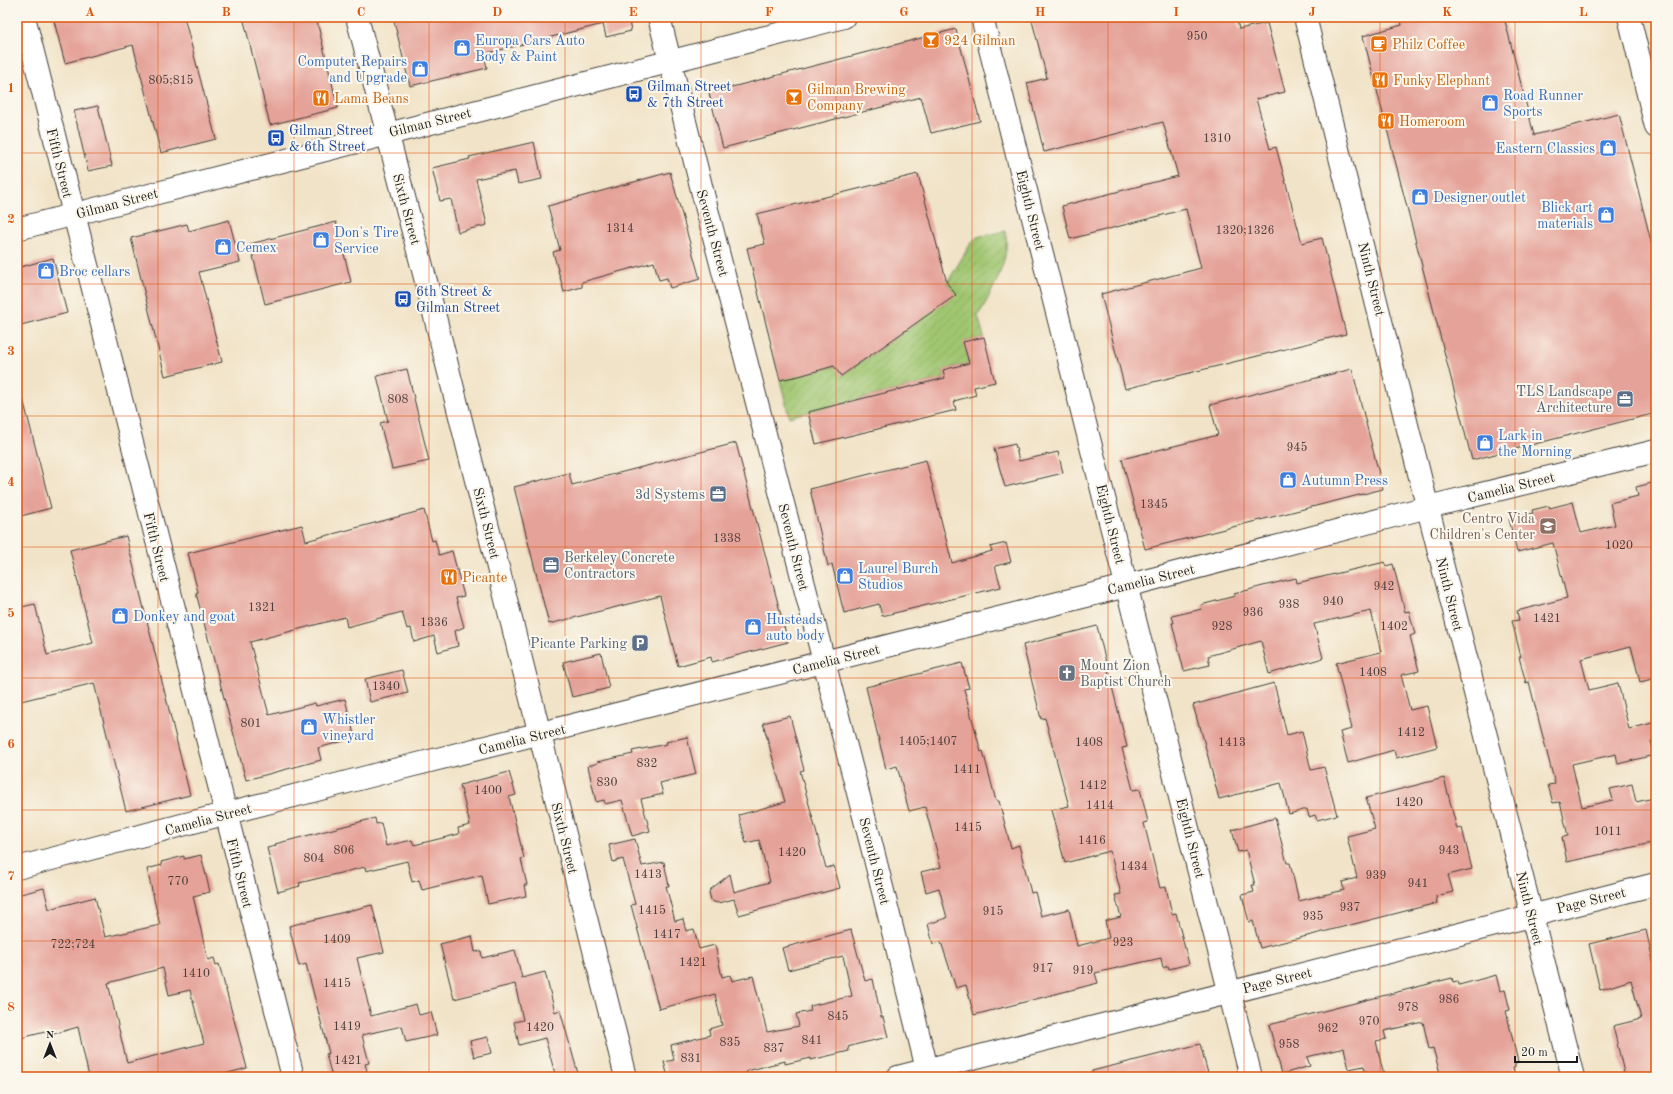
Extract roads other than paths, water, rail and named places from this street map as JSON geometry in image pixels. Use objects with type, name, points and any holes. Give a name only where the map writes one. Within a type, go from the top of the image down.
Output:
[{"type":"street","name":"Fifth Street","points":[[24,17],[225,814],[293,1077]]},
{"type":"street","name":"Sixth Street","points":[[357,17],[386,133],[429,292],[626,1077]]},
{"type":"street","name":"Seventh Street","points":[[659,17],[928,1073]]},
{"type":"street","name":"Gilman Street","points":[[17,229],[386,133],[844,17]]},
{"type":"street","name":"Eighth Street","points":[[982,17],[1251,1077]]},
{"type":"street","name":"Ninth Street","points":[[1305,17],[1573,1077]]},
{"type":"street","points":[[1629,17],[1656,127]]},
{"type":"street","name":"Camelia Street","points":[[17,868],[1656,450]]},
{"type":"street","name":"Page Street","points":[[898,1077],[928,1073],[1229,992],[1656,884]]},
{"type":"place","name":"924 Gilman","points":[[931,40]]},
{"type":"place","name":"Philz Coffee","points":[[1379,44]]},
{"type":"place","name":"Europa Cars Auto Body & Paint","points":[[462,48]]},
{"type":"place","name":"Computer Repairs and Upgrade","points":[[420,69]]},
{"type":"place","name":"Funky Elephant","points":[[1380,80]]},
{"type":"place","name":"Gilman Street & 7th Street","points":[[634,94]]},
{"type":"place","name":"Gilman Brewing Company","points":[[794,97]]},
{"type":"place","name":"Lama Beans","points":[[321,98]]},
{"type":"place","name":"Road Runner Sports","points":[[1490,103]]},
{"type":"place","name":"Homeroom","points":[[1386,121]]},
{"type":"place","name":"Gilman Street & 6th Street","points":[[276,138]]},
{"type":"place","name":"Eastern Classics","points":[[1608,148]]},
{"type":"place","name":"Designer outlet","points":[[1420,197]]},
{"type":"place","name":"Blick art materials","points":[[1606,215]]},
{"type":"place","name":"Don's Tire Service","points":[[321,240]]},
{"type":"place","name":"Cemex","points":[[223,247]]},
{"type":"place","name":"Broc cellars","points":[[46,271]]},
{"type":"place","name":"6th Street & Gilman Street","points":[[403,299]]},
{"type":"place","name":"TLS Landscape Architecture","points":[[1625,399]]},
{"type":"place","name":"Lark in the Morning","points":[[1485,443]]},
{"type":"place","name":"Autumn Press","points":[[1288,480]]},
{"type":"place","name":"3d Systems","points":[[718,494]]},
{"type":"place","name":"Centro Vida Children's Center","points":[[1548,526]]},
{"type":"place","name":"Berkeley Concrete Contractors","points":[[551,565]]},
{"type":"place","name":"Laurel Burch Studios","points":[[845,576]]},
{"type":"place","name":"Picante","points":[[449,577]]},
{"type":"place","name":"Donkey and goat","points":[[120,616]]},
{"type":"place","name":"Husteads auto body","points":[[753,627]]},
{"type":"place","name":"Picante Parking","points":[[640,643]]},
{"type":"place","name":"Mount Zion Baptist Church","points":[[1067,673]]},
{"type":"place","name":"Whistler vineyard","points":[[309,727]]}]
